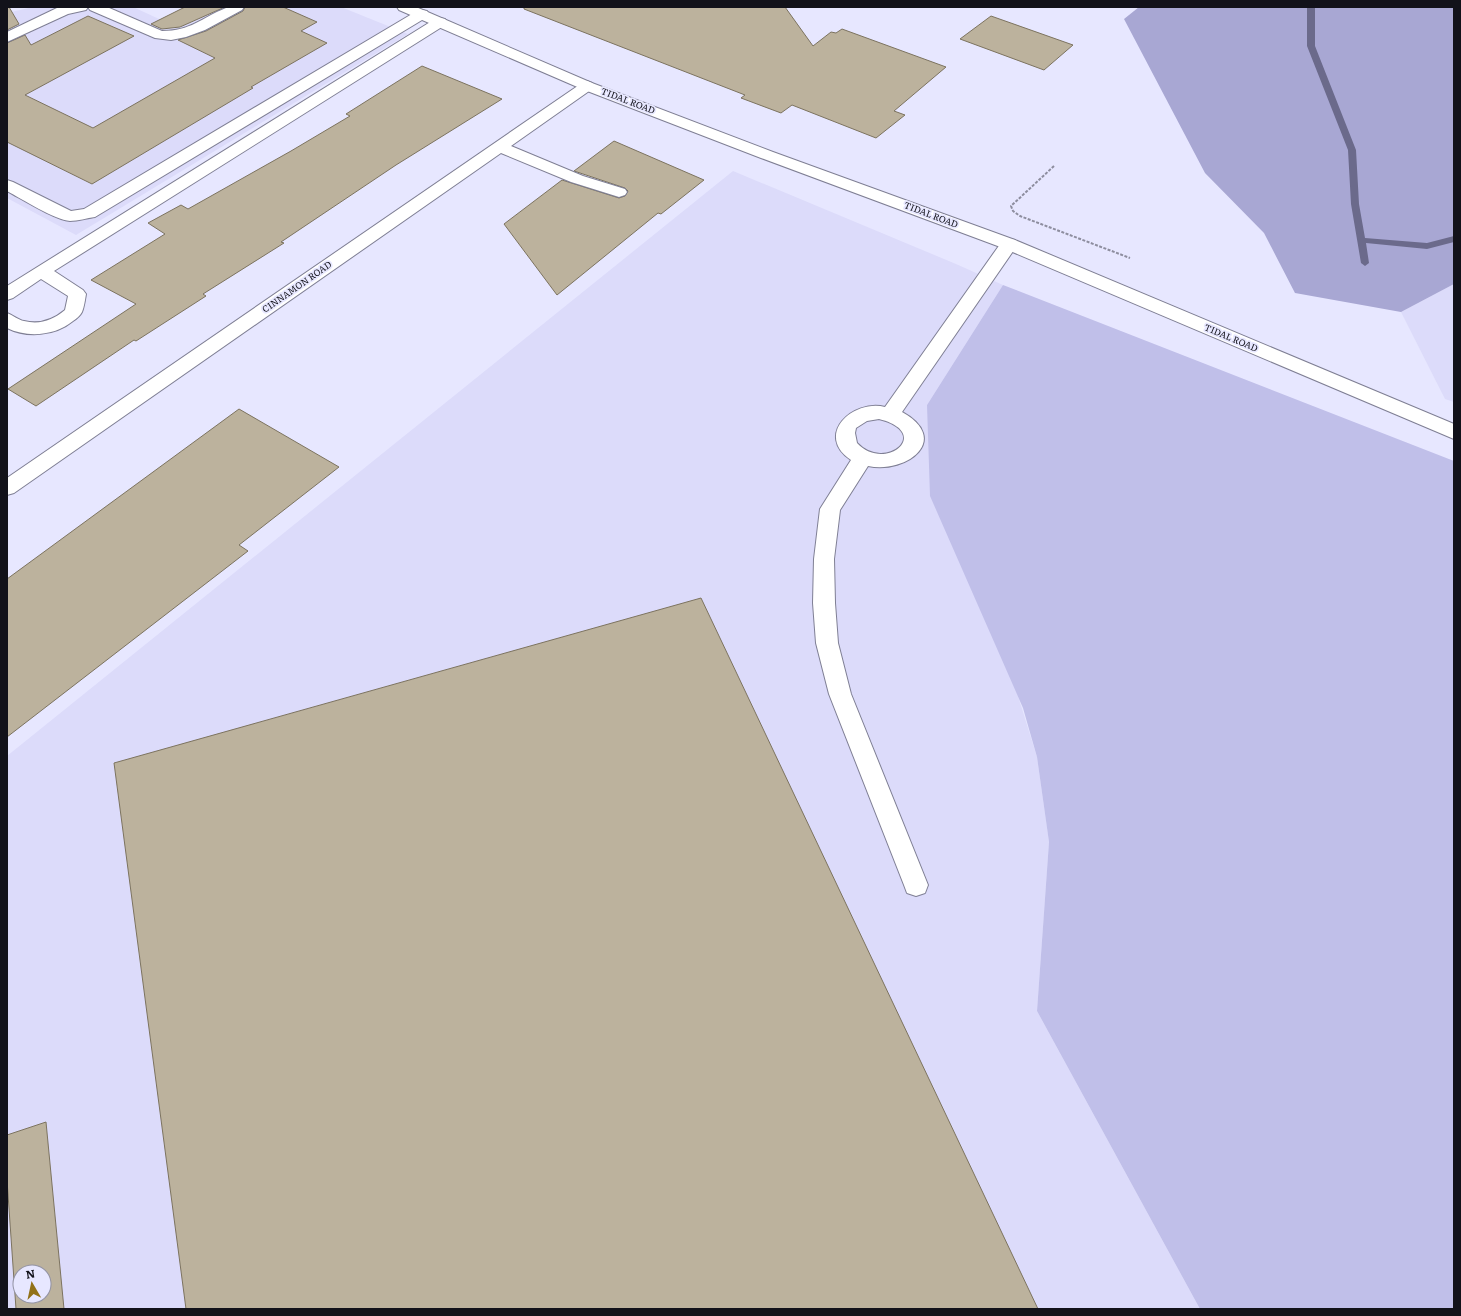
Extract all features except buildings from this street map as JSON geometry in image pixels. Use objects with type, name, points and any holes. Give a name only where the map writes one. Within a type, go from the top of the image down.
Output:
[{"type":"main road","points":[[7,38],[64,10],[81,7]]},
{"type":"main road","points":[[95,7],[160,35],[168,36],[193,32],[237,7]]},
{"type":"main road","name":"TIDAL ROAD","points":[[404,7],[588,86],[767,155],[1009,244],[1454,432]]},
{"type":"main road","points":[[7,185],[59,212],[70,216],[90,213],[422,14]]},
{"type":"main road","points":[[7,294],[41,271],[440,22]]},
{"type":"main road","name":"CINNAMON ROAD","points":[[7,488],[588,86]]},
{"type":"main road","points":[[499,147],[577,179],[619,192]]},
{"type":"main road","points":[[890,414],[1009,244]]},
{"type":"main road","points":[[7,319],[9,322],[29,328],[53,326],[73,312],[76,294],[41,271]]},
{"type":"main road","points":[[879,412],[890,414],[904,421],[914,431],[915,439],[912,447],[906,454],[886,461],[863,457],[854,452],[848,445],[845,437],[846,429],[850,422],[858,417],[879,412]]},
{"type":"main road","points":[[863,457],[830,509],[824,559],[824,603],[827,643],[840,694],[916,885]]},
{"type":"path","points":[[1054,166],[1011,206],[1013,211],[1020,216],[1130,258]]},
{"type":"shaded area","points":[[33,7],[133,7],[170,24],[192,22],[220,7],[341,7],[408,34],[76,235],[7,198],[7,13]]},
{"type":"shaded area","points":[[1139,7],[1454,7],[1454,284],[1401,312],[1295,293],[1264,233],[1205,173],[1124,19]]},
{"type":"shaded area","points":[[733,171],[1003,285],[927,405],[1037,757],[1049,842],[1037,1011],[1200,1309],[7,1309],[7,756]]},
{"type":"shaded area","points":[[1454,284],[1454,402],[1445,399],[1401,312]]},
{"type":"shaded area","points":[[1003,285],[1454,461],[1454,1309],[1200,1309],[1037,1011],[1049,842],[1037,757],[1023,708],[930,496],[927,405]]},
{"type":"waterway","points":[[1311,7],[1311,46],[1352,150],[1355,204],[1361,240]]},
{"type":"waterway","points":[[1361,240],[1427,246],[1454,239]]},
{"type":"waterway","points":[[1361,240],[1365,263]]}]
